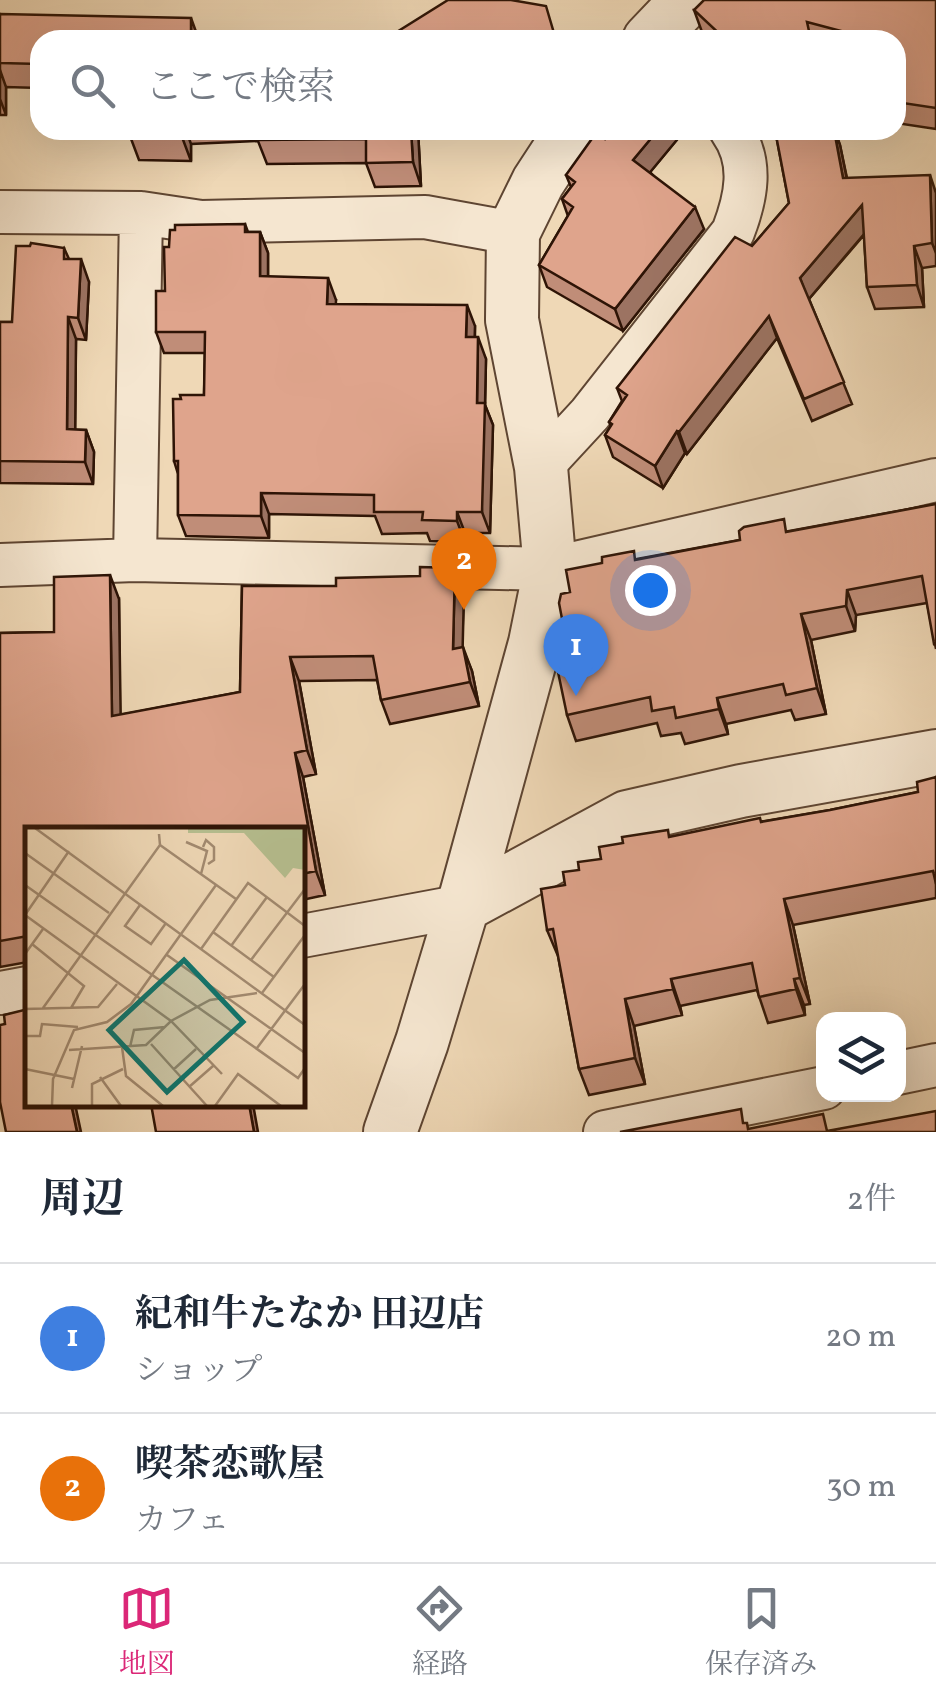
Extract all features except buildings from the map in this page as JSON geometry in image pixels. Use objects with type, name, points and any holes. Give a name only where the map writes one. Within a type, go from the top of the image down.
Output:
[{"type":"street","points":[[658,30],[687,0]]},
{"type":"street","points":[[390,1132],[464,906],[535,644],[550,569],[541,467],[512,320],[513,233],[538,182],[565,140]]},
{"type":"street","points":[[541,467],[590,414],[733,232],[746,199],[746,168],[738,140]]},
{"type":"street","points":[[0,212],[141,213],[200,222],[425,217],[513,233]]},
{"type":"street","points":[[135,560],[141,213]]},
{"type":"street","points":[[0,564],[135,560],[550,569],[936,480]]},
{"type":"street","points":[[305,935],[464,906],[627,817],[741,791],[936,756]]},
{"type":"street","points":[[0,993],[25,989]]},
{"type":"street","points":[[906,1071],[936,1065]]},
{"type":"street","points":[[604,1132],[816,1090]]},
{"type":"place","name":"喫茶恋歌屋","points":[[464,610]]},
{"type":"place","name":"紀和牛たなか 田辺店","points":[[576,696]]}]
